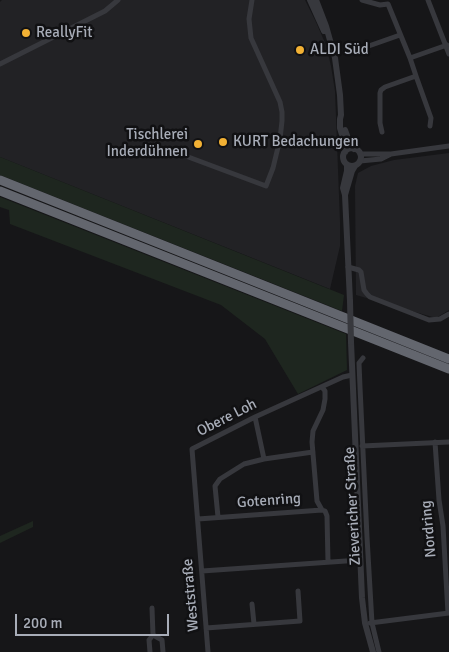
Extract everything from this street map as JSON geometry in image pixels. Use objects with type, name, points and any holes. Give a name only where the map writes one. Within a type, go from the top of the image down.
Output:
[{"type":"highway","points":[[0,180],[449,359]]},
{"type":"highway","points":[[0,191],[449,369]]},
{"type":"street","points":[[0,64],[105,10],[118,0]]},
{"type":"street","points":[[180,149],[183,155],[266,186],[273,168],[280,139],[282,112],[280,102],[251,38],[249,19],[252,0]]},
{"type":"street","points":[[310,0],[330,42]]},
{"type":"street","points":[[316,0],[326,26],[334,58],[338,78],[341,115],[349,140],[354,149],[357,150],[358,160],[352,171],[345,194]]},
{"type":"street","points":[[362,0],[380,5],[388,4],[410,58],[431,118],[430,126]]},
{"type":"street","points":[[428,0],[449,54]]},
{"type":"street","points":[[356,49],[400,35]]},
{"type":"street","points":[[410,58],[447,45]]},
{"type":"street","points":[[382,132],[380,123],[381,90],[416,76]]},
{"type":"street","points":[[341,115],[340,128],[345,152],[343,159],[347,171],[344,188],[345,194]]},
{"type":"street","points":[[346,165],[358,160],[381,159],[391,154],[449,146]]},
{"type":"street","points":[[345,152],[349,149],[354,149]]},
{"type":"street","name":"Zievericher Straße","points":[[345,194],[362,598],[373,652]]},
{"type":"street","points":[[348,267],[361,272],[364,290],[370,297],[429,320],[440,319],[449,314]]},
{"type":"street","name":"Zievericher Straße","points":[[362,358],[359,363],[368,623],[378,652]]},
{"type":"street","name":"Obere Loh","points":[[199,536],[192,449],[254,417],[343,377],[352,375]]},
{"type":"street","points":[[322,387],[325,391],[325,399],[323,410],[313,431],[313,452],[317,501],[322,510],[325,511],[326,516],[328,562]]},
{"type":"street","points":[[254,417],[264,459]]},
{"type":"street","name":"Nordring","points":[[435,442],[439,500],[446,526],[448,613]]},
{"type":"street","points":[[362,446],[449,442]]},
{"type":"street","name":"Gotenring","points":[[218,518],[216,486],[220,479],[244,464],[313,452]]},
{"type":"street","name":"Gotenring","points":[[198,519],[322,510]]},
{"type":"street","name":"Weststraße","points":[[199,536],[208,652]]},
{"type":"street","points":[[202,571],[360,560]]},
{"type":"street","points":[[206,628],[300,621],[298,591]]},
{"type":"street","points":[[252,604],[254,624]]},
{"type":"street","points":[[150,652],[149,640],[154,635],[152,608]]},
{"type":"street","points":[[368,623],[448,613]]},
{"type":"street","points":[[154,635],[162,640],[163,652]]},
{"type":"shaded area","points":[[2,0],[305,0],[326,45],[335,91],[340,246],[330,289],[0,157],[0,2]]},
{"type":"shaded area","points":[[449,153],[449,310],[436,318],[356,295],[355,186],[358,173],[371,166],[394,160]]},
{"type":"shaded area","points":[[0,157],[344,295],[342,311],[0,175]]},
{"type":"shaded area","points":[[0,197],[346,334],[347,370],[298,394],[265,339],[221,305],[10,224],[9,210],[0,207]]},
{"type":"shaded area","points":[[33,521],[33,527],[0,543],[0,536]]},
{"type":"place","name":"ReallyFit","points":[[26,33]]},
{"type":"place","name":"ALDI Süd","points":[[300,50]]},
{"type":"place","name":"KURT Bedachungen","points":[[223,142]]},
{"type":"place","name":"Tischlerei Inderdühnen","points":[[198,144]]}]
